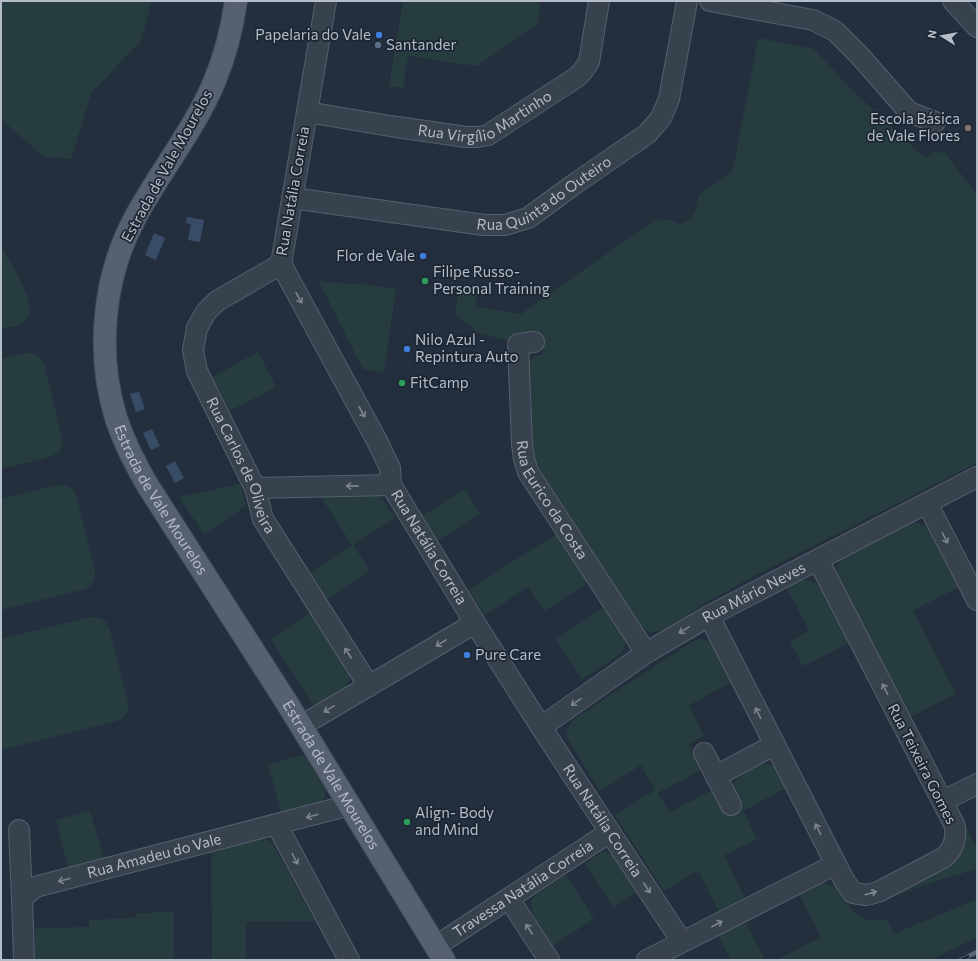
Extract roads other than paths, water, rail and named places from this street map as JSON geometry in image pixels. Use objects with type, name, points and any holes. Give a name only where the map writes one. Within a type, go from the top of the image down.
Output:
[{"type":"main road","name":"Estrada de Vale Mourelos","points":[[236,1],[228,41],[215,81],[196,117],[134,219],[115,267],[108,305],[105,343],[106,368],[110,393],[116,417],[135,464],[301,726],[440,953]]},
{"type":"street","name":"Rua Natália Correia","points":[[326,1],[281,264],[377,441],[390,468],[390,485],[474,623],[682,942]]},
{"type":"street","name":"Rua Virgílio Martinho","points":[[307,112],[466,137],[488,135],[582,72],[589,62],[599,1]]},
{"type":"street","name":"Rua Quinta do Outeiro","points":[[292,198],[484,225],[505,225],[528,218],[647,134],[661,118],[669,99],[687,1]]},
{"type":"street","points":[[710,1],[813,20],[835,31],[859,55],[909,112],[935,122]]},
{"type":"street","points":[[953,1],[977,27]]},
{"type":"street","name":"Rua Carlos de Oliveira","points":[[281,264],[217,301],[206,312],[197,328],[193,350],[197,371],[255,488],[263,520],[369,686]]},
{"type":"street","name":"Rua Eurico da Costa","points":[[534,342],[518,344],[522,444],[528,472],[646,653]]},
{"type":"street","name":"Rua Mário Neves","points":[[541,727],[646,653],[709,616],[977,477]]},
{"type":"street","points":[[255,488],[390,485]]},
{"type":"street","points":[[927,503],[977,600]]},
{"type":"street","name":"Rua Teixeira Gomes","points":[[709,616],[844,880],[853,893],[866,895],[878,892],[943,858],[953,848],[956,835],[955,826],[818,560]]},
{"type":"street","points":[[301,726],[474,623]]},
{"type":"street","points":[[716,776],[774,745]]},
{"type":"street","points":[[704,753],[731,805]]},
{"type":"street","points":[[943,801],[977,784]]},
{"type":"street","name":"Rua Amadeu do Vale","points":[[22,899],[35,887],[350,805]]},
{"type":"street","points":[[277,825],[349,960]]},
{"type":"street","points":[[19,830],[24,960]]},
{"type":"street","name":"Travessa Natália Correia","points":[[440,953],[509,899],[610,832]]},
{"type":"street","points":[[647,960],[836,864]]},
{"type":"street","points":[[509,899],[549,960]]},
{"type":"water","points":[[187,217],[204,220],[200,242],[188,240],[191,224],[186,223]]},
{"type":"water","points":[[154,233],[165,238],[156,260],[145,255]]},
{"type":"water","points":[[139,392],[145,409],[136,412],[130,394]]},
{"type":"water","points":[[152,429],[160,446],[151,450],[143,433]]},
{"type":"water","points":[[175,461],[184,478],[175,483],[166,466]]},
{"type":"railway","points":[[961,960],[977,952]]},
{"type":"place","name":"Papelaria do Vale","points":[[379,35]]},
{"type":"place","name":"Santander","points":[[378,45]]},
{"type":"place","name":"Escola Básica de Vale Flores","points":[[968,128]]},
{"type":"place","name":"Flor de Vale","points":[[423,256]]},
{"type":"place","name":"Filipe Russo- Personal Training","points":[[425,281]]},
{"type":"place","name":"Nilo Azul - Repintura Auto","points":[[407,349]]},
{"type":"place","name":"FitCamp","points":[[402,383]]},
{"type":"place","name":"Pure Care","points":[[467,655]]},
{"type":"place","name":"Align- Body and Mind","points":[[407,822]]}]
